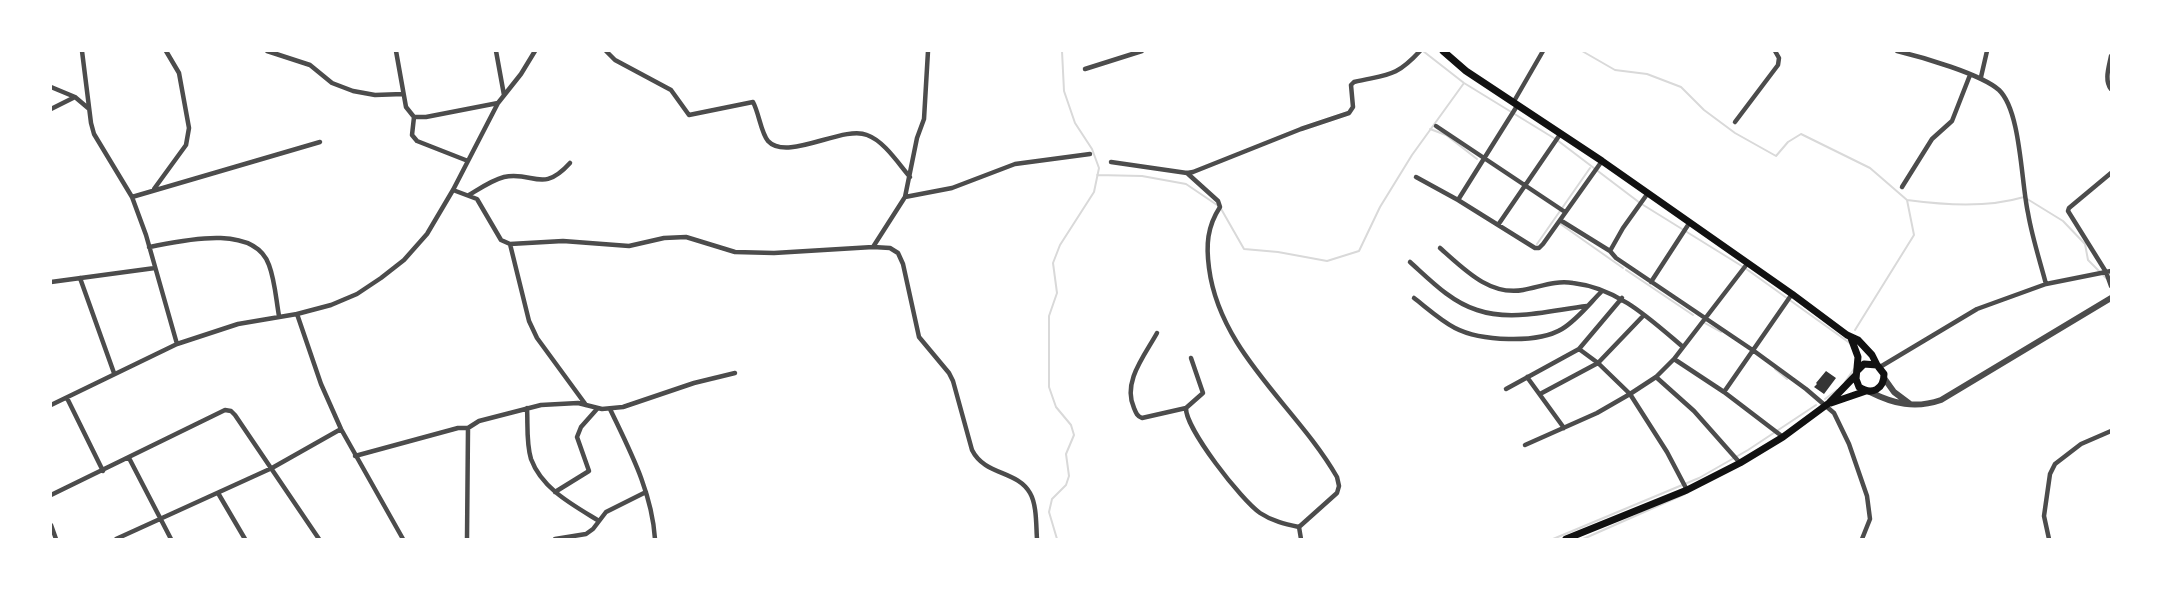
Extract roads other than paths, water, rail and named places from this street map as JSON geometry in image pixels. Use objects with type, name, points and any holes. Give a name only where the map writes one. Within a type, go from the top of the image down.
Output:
[{"type":"main road","points":[[1443,51],[1515,105],[1602,161],[1851,338],[1863,344],[1879,366],[1884,378],[1880,387],[1827,404]]},
{"type":"main road","points":[[1851,338],[1857,351],[1857,383],[1868,391]]},
{"type":"main road","points":[[1566,539],[1687,490],[1740,463],[1783,437],[1827,404],[1864,364],[1879,366]]},
{"type":"street","points":[[82,51],[90,123],[94,134],[132,197],[177,344]]},
{"type":"street","points":[[153,191],[186,145],[189,128],[179,73],[166,51]]},
{"type":"street","points":[[267,51],[310,65],[332,83],[352,91],[404,94]]},
{"type":"street","points":[[396,51],[406,107],[414,117],[412,135],[417,141],[468,161]]},
{"type":"street","points":[[496,51],[504,95]]},
{"type":"street","points":[[51,405],[177,344],[238,324],[297,314],[331,305],[357,294],[404,260],[427,234],[453,190],[498,103],[521,74],[535,51]]},
{"type":"street","points":[[606,51],[615,60],[671,90],[689,115],[753,102],[765,135],[769,142],[776,146],[797,147],[843,135],[858,133],[867,135],[888,152],[910,177]]},
{"type":"street","points":[[873,247],[905,197],[917,138],[924,119],[928,51]]},
{"type":"street","points":[[1086,69],[1142,51]]},
{"type":"street","points":[[1111,162],[1186,173],[1349,113],[1353,107],[1351,85],[1354,82],[1396,73],[1420,51]]},
{"type":"street","points":[[1458,200],[1515,105],[1543,51]]},
{"type":"street","points":[[1735,122],[1778,65],[1779,58],[1775,51]]},
{"type":"street","points":[[1897,51],[1920,56],[1981,77],[1999,90],[2008,101],[2013,114],[2027,213],[2046,284]]},
{"type":"street","points":[[1981,77],[1987,51]]},
{"type":"street","points":[[2111,56],[2108,77],[2108,86],[2111,89]]},
{"type":"street","points":[[1902,187],[1932,139],[1952,121],[1970,75]]},
{"type":"street","points":[[51,87],[75,97],[88,108]]},
{"type":"street","points":[[51,109],[75,97]]},
{"type":"street","points":[[414,117],[426,117],[498,103]]},
{"type":"street","points":[[1436,126],[1565,212]]},
{"type":"street","points":[[1498,225],[1561,133]]},
{"type":"street","points":[[132,197],[320,142]]},
{"type":"street","points":[[905,197],[965,184],[1015,164],[1090,154]]},
{"type":"street","points":[[1416,177],[1535,248],[1539,248],[1602,161]]},
{"type":"street","points":[[469,195],[504,177],[542,181],[561,173],[570,163]]},
{"type":"street","points":[[1186,173],[1218,201],[1220,207],[1207,238],[1210,275],[1224,318],[1236,342],[1263,380],[1305,431],[1337,477],[1339,486],[1337,493],[1299,527]]},
{"type":"street","points":[[2111,173],[2068,211],[2108,272],[2111,286]]},
{"type":"street","points":[[453,190],[477,199],[501,240],[510,244],[562,241],[629,246],[664,238],[686,237],[735,252],[774,253],[890,248],[897,253],[907,278],[919,337],[949,373],[972,450],[984,465],[1022,483],[1031,495],[1037,539]]},
{"type":"street","points":[[1610,251],[1623,228],[1648,194]]},
{"type":"street","points":[[1560,220],[1610,251],[1616,258],[1754,351],[1827,404],[1849,444],[1867,496],[1870,519],[1862,539]]},
{"type":"street","points":[[1651,282],[1690,222]]},
{"type":"street","points":[[149,247],[207,237],[243,242],[260,250],[269,263],[279,316]]},
{"type":"street","points":[[510,244],[529,321],[537,338],[586,405]]},
{"type":"street","points":[[1440,248],[1469,274],[1490,287],[1507,291],[1524,290],[1560,282],[1575,283],[1622,298],[1683,347]]},
{"type":"street","points":[[1410,262],[1442,290],[1477,310],[1494,315],[1587,306]]},
{"type":"street","points":[[1525,445],[1630,394],[1656,376],[1674,359],[1747,264]]},
{"type":"street","points":[[51,282],[155,268]]},
{"type":"street","points":[[1879,366],[1977,309],[2046,284],[2108,272]]},
{"type":"street","points":[[80,278],[114,373]]},
{"type":"street","points":[[1414,298],[1455,328],[1475,335],[1504,339],[1553,334],[1564,328],[1602,291]]},
{"type":"street","points":[[1724,392],[1792,294]]},
{"type":"street","points":[[1506,388],[1580,349],[1622,298]]},
{"type":"street","points":[[1868,391],[1885,400],[1913,405],[1931,404],[1961,390],[2002,362],[2111,298]]},
{"type":"street","points":[[297,314],[321,384],[340,429],[404,539]]},
{"type":"street","points":[[1540,394],[1598,363],[1644,315]]},
{"type":"street","points":[[1157,333],[1130,386],[1131,403],[1137,415],[1142,418],[1186,408],[1203,393],[1191,358]]},
{"type":"street","points":[[1580,349],[1630,394],[1667,452],[1687,490]]},
{"type":"street","points":[[1674,359],[1724,392],[1783,437]]},
{"type":"street","points":[[356,456],[458,428],[468,428],[479,421],[527,408],[561,403],[610,409],[735,373]]},
{"type":"street","points":[[1656,376],[1694,411],[1740,463]]},
{"type":"street","points":[[1527,377],[1564,428]]},
{"type":"street","points":[[1884,378],[1894,392],[1913,405]]},
{"type":"street","points":[[67,398],[103,471]]},
{"type":"street","points":[[527,408],[531,458],[542,478],[555,492],[598,521]]},
{"type":"street","points":[[555,492],[590,471],[577,437],[581,426],[597,408]]},
{"type":"street","points":[[1186,408],[1186,414],[1208,453],[1257,512],[1271,520],[1299,527]]},
{"type":"street","points":[[610,409],[646,492],[655,539]]},
{"type":"street","points":[[51,495],[225,410],[235,415],[319,539]]},
{"type":"street","points":[[467,539],[468,428]]},
{"type":"street","points":[[116,539],[272,468],[340,429]]},
{"type":"street","points":[[2050,539],[2043,520],[2050,474],[2055,464],[2081,444],[2111,431]]},
{"type":"street","points":[[129,458],[171,539]]},
{"type":"street","points":[[555,539],[586,534],[606,512],[646,492]]},
{"type":"street","points":[[218,493],[245,539]]},
{"type":"street","points":[[51,525],[56,539]]},
{"type":"street","points":[[1299,527],[1301,539]]},
{"type":"waterway","points":[[1057,539],[1049,512],[1052,499],[1066,485],[1069,476],[1066,454],[1074,435],[1071,425],[1056,407],[1049,387],[1049,316],[1057,293],[1053,263],[1060,245],[1094,192],[1099,168],[1092,149],[1075,123],[1064,91],[1062,51]]},
{"type":"waterway","points":[[1423,51],[1464,83],[1557,140],[1640,203],[1745,268],[1851,344]]},
{"type":"waterway","points":[[1582,51],[1615,70],[1647,74],[1681,87],[1704,110],[1735,133],[1776,156],[1788,142],[1801,134],[1870,168],[1907,200],[1914,235],[1855,330]]},
{"type":"waterway","points":[[1097,175],[1142,176],[1186,184],[1220,207],[1244,249],[1278,252],[1327,261],[1359,251],[1380,207],[1412,155],[1464,83]]},
{"type":"waterway","points":[[1430,129],[1446,135],[1477,159]]},
{"type":"waterway","points":[[1537,244],[1590,168]]},
{"type":"waterway","points":[[1907,200],[1966,204],[1995,203],[2024,197],[2063,221],[2085,244],[2088,260],[2106,278]]},
{"type":"waterway","points":[[1559,223],[1623,268]]},
{"type":"waterway","points":[[1626,270],[1693,315]]},
{"type":"waterway","points":[[1703,322],[1721,332]]},
{"type":"waterway","points":[[1775,369],[1787,379]]},
{"type":"waterway","points":[[1845,382],[1854,369]]},
{"type":"waterway","points":[[1825,399],[1837,390]]},
{"type":"waterway","points":[[1553,539],[1699,478],[1748,450],[1816,405]]},
{"type":"waterway","points":[[1583,539],[1685,494]]}]
